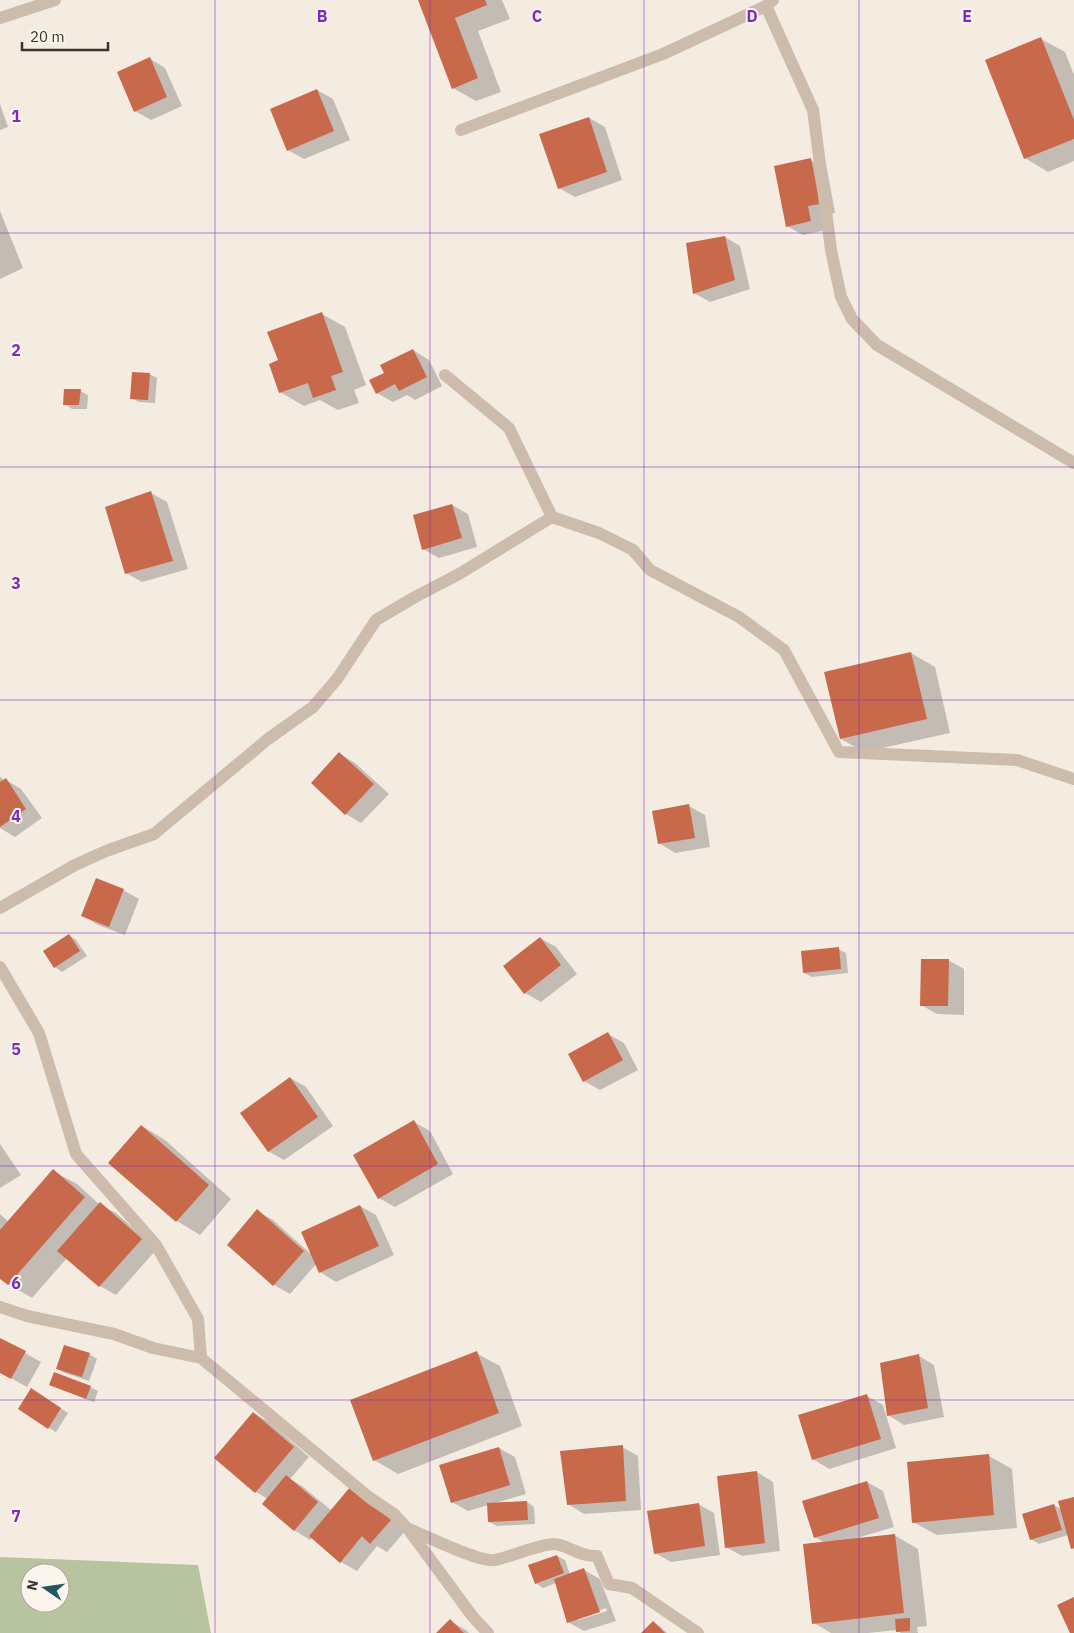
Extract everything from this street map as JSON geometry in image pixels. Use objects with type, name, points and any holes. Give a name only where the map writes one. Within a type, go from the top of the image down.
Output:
[{"type":"street","points":[[0,18],[55,0]]},
{"type":"street","points":[[461,130],[663,54],[770,3],[813,110],[831,250],[841,297],[852,319],[877,345],[1074,463]]},
{"type":"street","points":[[445,376],[509,428],[552,516],[599,533],[633,550],[650,570],[739,617],[784,650],[839,752],[1017,760],[1074,779]]},
{"type":"street","points":[[0,908],[75,865],[106,851],[154,834],[268,739],[313,707],[337,679],[376,620],[459,574],[552,516]]},
{"type":"street","points":[[0,967],[39,1034],[76,1154],[156,1245],[198,1319],[201,1358]]},
{"type":"street","points":[[0,1307],[27,1316],[114,1334],[153,1348],[201,1358],[370,1498],[394,1514],[408,1529],[473,1617],[488,1633]]},
{"type":"street","points":[[408,1529],[492,1561],[553,1544],[565,1546],[570,1551],[579,1554],[597,1556],[609,1584],[632,1588],[698,1633]]},
{"type":"green space","points":[[0,1557],[198,1565],[211,1633],[0,1633]]},
{"type":"building","points":[[418,0],[485,0],[487,5],[455,18],[478,78],[452,89]]},
{"type":"building","points":[[1041,37],[1074,120],[1074,139],[1024,159],[985,60]]},
{"type":"building","points":[[150,57],[167,97],[134,112],[117,72]]},
{"type":"building","points":[[317,89],[334,131],[287,151],[270,109]]},
{"type":"building","points":[[589,117],[607,172],[558,189],[539,134]]},
{"type":"building","points":[[811,158],[820,204],[808,206],[811,221],[786,227],[774,166]]},
{"type":"building","points":[[725,236],[735,280],[693,294],[686,243]]},
{"type":"building","points":[[322,312],[343,372],[331,376],[336,390],[313,398],[308,383],[279,393],[269,364],[278,360],[267,332]]},
{"type":"building","points":[[413,349],[427,377],[399,391],[395,384],[376,394],[369,380],[384,373],[380,365]]},
{"type":"building","points":[[132,372],[150,373],[148,400],[130,399]]},
{"type":"building","points":[[64,389],[81,389],[79,405],[63,405]]},
{"type":"building","points":[[151,491],[173,561],[125,574],[105,507]]},
{"type":"building","points":[[452,504],[462,538],[422,550],[413,515]]},
{"type":"building","points":[[911,652],[927,719],[840,739],[824,672]]},
{"type":"building","points":[[339,752],[374,784],[345,815],[311,783]]},
{"type":"building","points":[[6,778],[26,809],[0,827],[0,782]]},
{"type":"building","points":[[689,804],[695,838],[658,844],[652,811]]},
{"type":"building","points":[[96,878],[124,889],[109,927],[81,916]]},
{"type":"building","points":[[69,934],[80,951],[54,968],[43,951]]},
{"type":"building","points":[[540,937],[561,965],[524,994],[503,966]]},
{"type":"building","points":[[839,947],[841,969],[803,973],[801,951]]},
{"type":"building","points":[[921,959],[949,959],[948,1006],[920,1006]]},
{"type":"building","points":[[608,1032],[623,1060],[583,1082],[568,1054]]},
{"type":"building","points":[[290,1077],[318,1117],[268,1152],[240,1113]]},
{"type":"building","points":[[414,1120],[438,1164],[378,1199],[353,1155]]},
{"type":"building","points":[[141,1125],[209,1185],[176,1222],[108,1163]]},
{"type":"building","points":[[53,1169],[85,1197],[8,1285],[0,1279],[0,1230]]},
{"type":"building","points":[[100,1202],[142,1239],[99,1287],[57,1251]]},
{"type":"building","points":[[360,1205],[379,1246],[319,1273],[301,1232]]},
{"type":"building","points":[[257,1209],[304,1251],[273,1286],[227,1245]]},
{"type":"building","points":[[0,1338],[26,1351],[11,1379],[0,1373]]},
{"type":"building","points":[[64,1345],[90,1353],[82,1377],[56,1369]]},
{"type":"building","points":[[477,1351],[499,1413],[373,1461],[350,1400]]},
{"type":"building","points":[[919,1354],[928,1408],[887,1416],[880,1363]]},
{"type":"building","points":[[54,1372],[91,1386],[86,1399],[49,1385]]},
{"type":"building","points":[[31,1388],[61,1408],[48,1429],[18,1409]]},
{"type":"building","points":[[867,1394],[881,1439],[812,1460],[798,1415]]},
{"type":"building","points":[[253,1412],[294,1447],[255,1493],[214,1458]]},
{"type":"building","points":[[623,1445],[626,1501],[567,1505],[560,1451]]},
{"type":"building","points":[[499,1447],[510,1485],[451,1503],[439,1465]]},
{"type":"building","points":[[989,1454],[994,1515],[912,1523],[907,1462]]},
{"type":"building","points":[[757,1471],[765,1543],[725,1548],[717,1476]]},
{"type":"building","points":[[286,1475],[318,1502],[294,1531],[262,1504]]},
{"type":"building","points":[[867,1481],[879,1518],[814,1538],[802,1501]]},
{"type":"building","points":[[351,1486],[391,1520],[370,1544],[362,1536],[340,1563],[309,1536]]},
{"type":"building","points":[[1074,1497],[1074,1548],[1071,1549],[1058,1501]]},
{"type":"building","points":[[527,1501],[528,1520],[488,1522],[487,1503]]},
{"type":"building","points":[[699,1503],[705,1546],[654,1554],[647,1511]]},
{"type":"building","points":[[1054,1504],[1062,1530],[1030,1540],[1022,1514]]},
{"type":"building","points":[[895,1534],[904,1613],[812,1624],[803,1544]]},
{"type":"building","points":[[557,1555],[564,1573],[535,1584],[528,1565]]},
{"type":"building","points":[[584,1568],[600,1612],[567,1623],[554,1579]]},
{"type":"building","points":[[1074,1597],[1074,1633],[1070,1633],[1057,1605]]},
{"type":"building","points":[[910,1618],[910,1631],[896,1632],[895,1619]]},
{"type":"building","points":[[450,1619],[464,1633],[436,1633]]},
{"type":"building","points":[[653,1621],[665,1633],[641,1633]]}]
